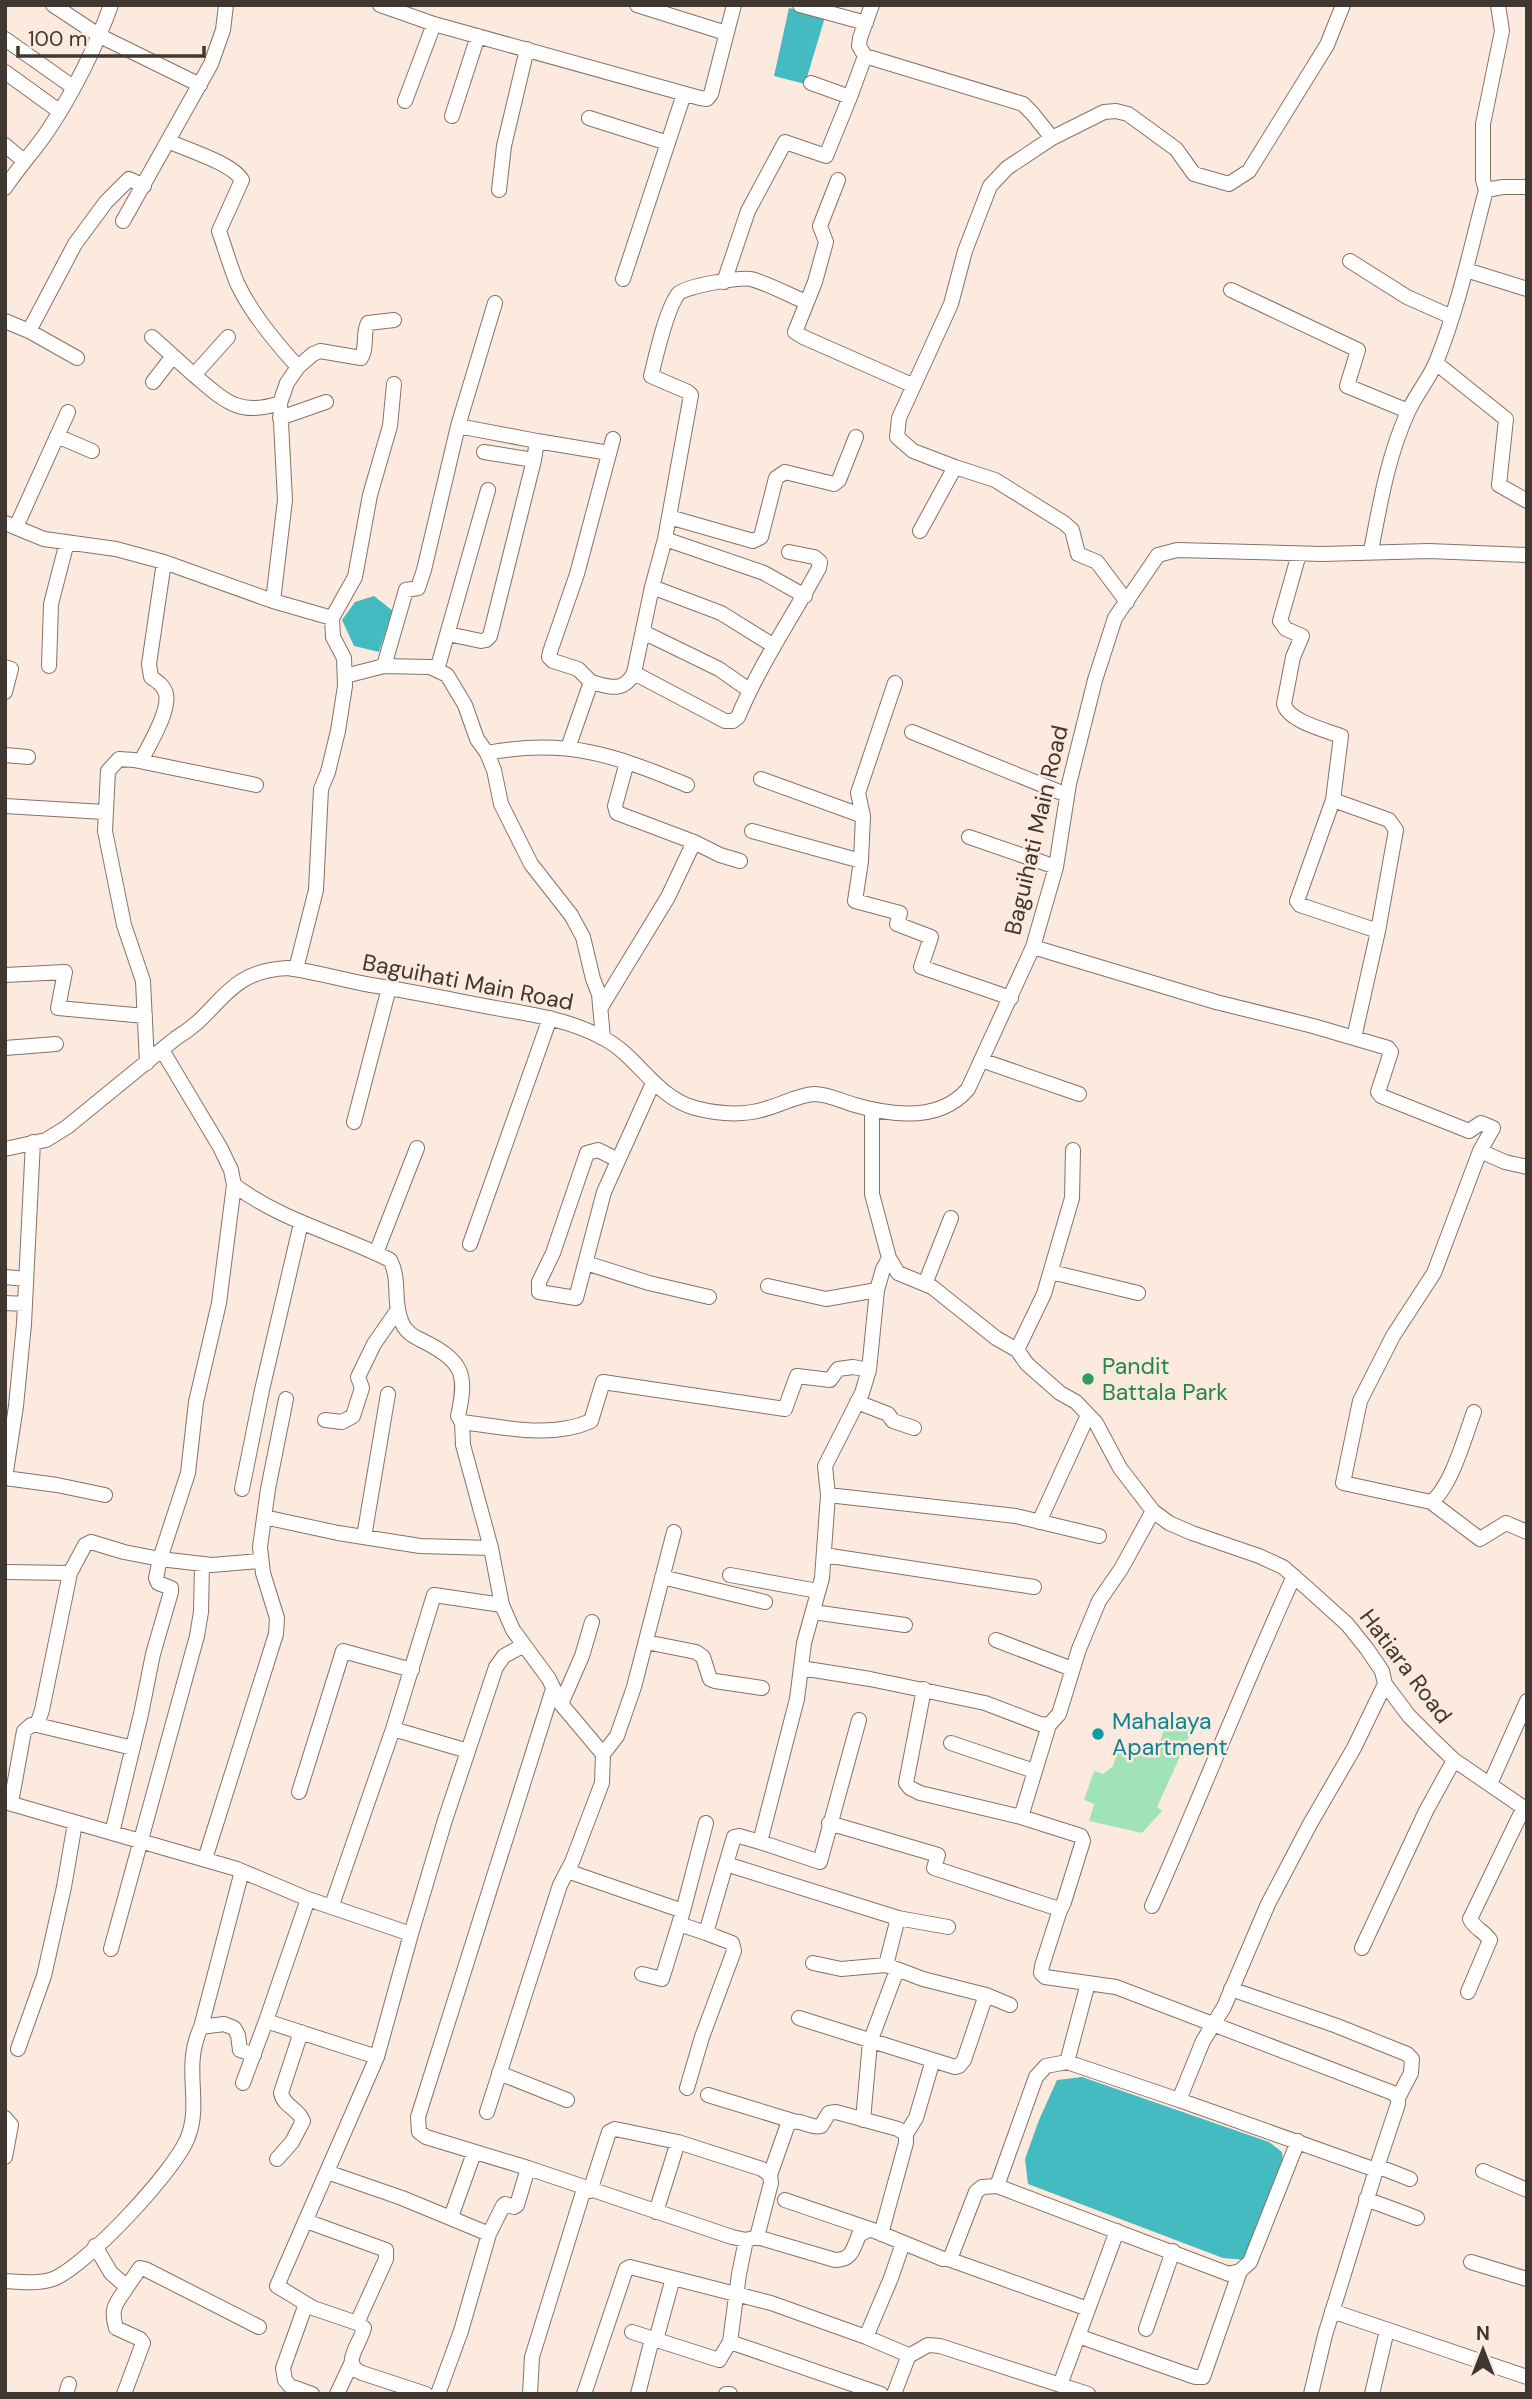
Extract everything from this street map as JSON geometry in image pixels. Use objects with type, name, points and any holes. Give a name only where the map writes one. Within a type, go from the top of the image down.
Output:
[{"type":"street","points":[[54,5],[100,36],[201,85]]},
{"type":"street","points":[[5,188],[60,111],[100,36],[111,5]]},
{"type":"street","points":[[122,221],[201,85],[223,30],[226,5]]},
{"type":"street","points":[[383,6],[435,24],[699,98],[710,97],[734,5]]},
{"type":"street","points":[[800,5],[866,23]]},
{"type":"street","points":[[872,5],[859,46],[865,56],[1023,104],[1052,138]]},
{"type":"street","points":[[1127,602],[1097,562],[1078,554],[1072,530],[1064,523],[995,480],[913,451],[897,437],[899,418],[950,304],[965,251],[990,186],[1007,168],[1052,138],[1104,112],[1116,111],[1128,114],[1176,149],[1194,174],[1230,184],[1249,171],[1327,45],[1343,5]]},
{"type":"street","points":[[1371,551],[1386,477],[1408,411],[1436,363],[1466,270],[1486,190],[1483,180],[1483,124],[1502,31],[1499,5]]},
{"type":"street","points":[[646,7],[726,33]]},
{"type":"street","points":[[405,101],[435,24]]},
{"type":"street","points":[[452,116],[478,36]]},
{"type":"street","points":[[5,39],[73,87]]},
{"type":"street","points":[[499,190],[504,146],[527,49]]},
{"type":"street","points":[[724,282],[748,211],[785,142],[827,156],[865,56]]},
{"type":"street","points":[[5,72],[60,111]]},
{"type":"street","points":[[811,83],[850,97]]},
{"type":"street","points":[[623,279],[684,94]]},
{"type":"street","points":[[589,118],[668,142]]},
{"type":"street","points":[[168,141],[240,176],[240,188],[219,231],[237,283],[281,348],[298,367]]},
{"type":"street","points":[[5,145],[24,161]]},
{"type":"street","points":[[29,331],[65,260],[106,202],[129,179],[144,186]]},
{"type":"street","points":[[838,180],[820,226],[826,242],[815,282],[795,331],[912,385]]},
{"type":"street","points":[[1486,190],[1527,187]]},
{"type":"street","points":[[1350,261],[1406,298],[1452,317]]},
{"type":"street","points":[[1466,270],[1527,289]]},
{"type":"street","points":[[458,426],[537,441],[611,446],[577,574],[549,657],[553,661],[578,669],[591,682],[605,686],[626,686],[634,673],[665,539],[691,395],[651,376],[662,334],[678,293],[686,288],[751,279],[806,302]]},
{"type":"street","points":[[1231,290],[1358,350],[1347,386],[1408,411]]},
{"type":"street","points":[[384,666],[407,590],[418,588],[424,570],[458,426],[495,303]]},
{"type":"street","points":[[273,601],[285,500],[280,403],[287,383],[298,367],[320,351],[361,358],[365,351],[368,323],[394,320]]},
{"type":"street","points":[[5,321],[77,358]]},
{"type":"street","points":[[152,337],[194,375],[237,407],[261,410],[280,403]]},
{"type":"street","points":[[194,375],[228,337]]},
{"type":"street","points":[[153,382],[173,356]]},
{"type":"street","points":[[1436,363],[1506,419],[1499,485],[1527,501]]},
{"type":"street","points":[[296,969],[316,890],[321,789],[338,731],[345,676],[344,659],[334,637],[332,618],[355,577],[370,495],[390,426],[394,384]]},
{"type":"street","points":[[280,418],[326,402]]},
{"type":"street","points":[[68,412],[10,525],[44,539],[116,549],[164,562],[273,601],[332,618]]},
{"type":"street","points":[[57,436],[92,451]]},
{"type":"street","points":[[669,517],[753,541],[759,540],[776,478],[785,472],[834,484],[839,480],[856,437]]},
{"type":"street","points":[[448,634],[481,641],[490,636],[537,441]]},
{"type":"street","points":[[484,452],[534,460]]},
{"type":"street","points":[[920,531],[955,467]]},
{"type":"street","points":[[437,670],[488,490]]},
{"type":"street","points":[[665,539],[764,573],[805,596]]},
{"type":"street","points":[[49,666],[51,604],[67,542]]},
{"type":"street","name":"Baguihati Main Road","points":[[5,1149],[46,1140],[67,1128],[193,1028],[220,997],[242,979],[274,969],[296,969],[550,1018],[603,1038],[617,1047],[653,1083],[691,1107],[726,1113],[759,1111],[814,1094],[834,1097],[872,1109],[918,1114],[946,1107],[958,1101],[968,1089],[1033,947],[1056,867],[1067,795],[1095,680],[1115,618],[1158,555],[1177,550],[1299,554],[1429,551],[1527,555]]},
{"type":"street","points":[[634,673],[724,721],[733,722],[819,568],[820,562],[814,557],[789,552]]},
{"type":"street","points":[[1299,554],[1280,621],[1286,629],[1302,636],[1293,657],[1284,704],[1294,717],[1340,736],[1333,800],[1297,901],[1300,905],[1378,932]]},
{"type":"street","points":[[141,761],[166,708],[166,695],[162,685],[151,677],[149,664],[164,562]]},
{"type":"street","points":[[652,587],[722,613],[774,646]]},
{"type":"street","points":[[643,632],[719,669],[749,690]]},
{"type":"street","points":[[345,676],[384,666],[430,667],[447,675],[465,705],[477,738],[487,753],[494,770],[501,804],[531,864],[571,915],[583,937],[601,1007],[603,1038]]},
{"type":"street","points":[[5,667],[11,668],[5,692]]},
{"type":"street","points":[[568,748],[591,682]]},
{"type":"street","points":[[895,683],[859,793],[863,816],[861,862],[855,901],[900,913],[897,925],[931,937],[921,967],[1011,998]]},
{"type":"street","points":[[912,732],[1067,795]]},
{"type":"street","points":[[487,753],[513,748],[593,751],[687,785]]},
{"type":"street","points":[[5,755],[28,757]]},
{"type":"street","points":[[148,1063],[143,981],[119,904],[105,831],[108,771],[119,759],[141,761],[257,785]]},
{"type":"street","points":[[627,762],[615,806],[617,813],[740,861]]},
{"type":"street","points":[[761,779],[863,816]]},
{"type":"street","points":[[1333,800],[1389,820],[1396,830],[1378,932],[1354,1038]]},
{"type":"street","points":[[5,806],[104,812]]},
{"type":"street","points":[[752,831],[861,862]]},
{"type":"street","points":[[969,837],[1056,867]]},
{"type":"street","points":[[601,1007],[668,897],[694,842]]},
{"type":"street","points":[[1033,947],[1216,1002],[1388,1048],[1391,1052],[1379,1087],[1381,1096],[1469,1131],[1481,1123],[1493,1128],[1480,1151],[1434,1273],[1393,1336],[1360,1401],[1343,1483],[1431,1502],[1480,1539],[1506,1523],[1527,1532]]},
{"type":"street","points":[[5,961],[6,975],[65,972],[58,1008],[145,1016]]},
{"type":"street","points":[[354,1122],[389,988]]},
{"type":"street","points":[[470,1244],[550,1018]]},
{"type":"street","points":[[5,1048],[56,1044]]},
{"type":"street","points":[[112,1833],[153,1654],[171,1592],[171,1588],[158,1583],[156,1578],[188,1473],[197,1402],[219,1303],[234,1185],[231,1170],[220,1147],[162,1050]]},
{"type":"street","points":[[981,1060],[1079,1094]]},
{"type":"street","points":[[618,1160],[598,1150],[587,1153],[553,1253],[539,1282],[539,1292],[576,1298],[604,1192],[653,1083]]},
{"type":"street","points":[[760,1842],[797,1699],[804,1643],[818,1591],[824,1555],[828,1495],[825,1466],[857,1402],[869,1370],[877,1290],[889,1258],[872,1194],[872,1109]]},
{"type":"street","points":[[33,1142],[25,1304],[16,1406],[5,1478],[105,1495]]},
{"type":"street","points":[[376,1253],[417,1148]]},
{"type":"street","points":[[1017,1350],[1044,1294],[1072,1198],[1073,1150]]},
{"type":"street","points":[[1480,1151],[1527,1167]]},
{"type":"street","points":[[234,1185],[260,1204],[390,1261],[396,1270],[397,1311],[405,1329],[412,1336],[447,1354],[457,1364],[464,1385],[458,1416],[462,1422],[463,1445],[491,1548],[502,1605],[513,1630],[549,1679],[561,1704],[603,1754]]},
{"type":"street","points":[[925,1284],[951,1218]]},
{"type":"street","points":[[242,1489],[301,1223]]},
{"type":"street","name":"Hatiara Road","points":[[889,1258],[898,1273],[932,1287],[996,1338],[1017,1350],[1027,1364],[1060,1393],[1076,1402],[1096,1423],[1121,1468],[1153,1511],[1168,1523],[1283,1567],[1347,1624],[1382,1671],[1385,1684],[1409,1716],[1454,1760],[1525,1809]]},
{"type":"street","points":[[586,1263],[649,1283],[709,1297]]},
{"type":"street","points":[[1051,1272],[1138,1293]]},
{"type":"street","points":[[5,1278],[26,1279]]},
{"type":"street","points":[[768,1286],[826,1299],[877,1290]]},
{"type":"street","points":[[5,1303],[25,1304]]},
{"type":"street","points":[[325,1420],[342,1422],[353,1416],[362,1388],[358,1377],[374,1344],[397,1311]]},
{"type":"street","points":[[462,1422],[530,1430],[577,1427],[591,1421],[603,1382],[785,1409],[797,1376],[830,1380],[838,1369],[853,1367],[869,1370]]},
{"type":"street","points":[[364,1537],[388,1394]]},
{"type":"street","points":[[205,1859],[276,1634],[276,1618],[260,1560],[264,1517],[286,1399]]},
{"type":"street","points":[[857,1402],[888,1414],[893,1421],[914,1428]]},
{"type":"street","points":[[1431,1502],[1438,1497],[1447,1480],[1474,1412]]},
{"type":"street","points":[[1039,1522],[1088,1415]]},
{"type":"street","points":[[828,1495],[1016,1516],[1099,1536]]},
{"type":"street","points":[[1021,1817],[1049,1724],[1059,1714],[1072,1668],[1099,1601],[1121,1569],[1153,1511]]},
{"type":"street","points":[[264,1517],[420,1546],[491,1548]]},
{"type":"street","points":[[487,2112],[560,1885],[602,1783],[603,1754],[617,1736],[634,1687],[674,1532]]},
{"type":"street","points":[[37,1725],[70,1573],[85,1545],[90,1542],[124,1552],[202,1564],[228,1565],[260,1560]]},
{"type":"street","points":[[824,1555],[1034,1587]]},
{"type":"street","points":[[111,1949],[197,1636],[201,1612],[202,1564]]},
{"type":"street","points":[[5,1572],[70,1573]]},
{"type":"street","points":[[730,1574],[818,1591]]},
{"type":"street","points":[[1152,1906],[1293,1576]]},
{"type":"street","points":[[662,1577],[765,1602]]},
{"type":"street","points":[[332,1905],[393,1729],[435,1595],[502,1605]]},
{"type":"street","points":[[813,1612],[905,1625]]},
{"type":"street","points":[[561,1704],[582,1656],[592,1622]]},
{"type":"street","points":[[996,1640],[1072,1668]]},
{"type":"street","points":[[646,1642],[696,1652],[703,1657],[710,1679],[715,1681],[762,1688]]},
{"type":"street","points":[[337,2394],[364,2328],[306,2304],[277,2286],[377,2057],[411,1934],[496,1667],[504,1656],[524,1645]]},
{"type":"street","points":[[299,1792],[343,1651],[412,1670]]},
{"type":"street","points":[[801,1668],[924,1689],[985,1703],[1040,1724],[1049,1724]]},
{"type":"street","points":[[1179,2099],[1203,2041],[1224,2007],[1268,1904],[1354,1748],[1385,1684]]},
{"type":"street","points":[[553,1689],[418,2117],[419,2132],[426,2137],[528,2168],[732,2237],[752,2238],[835,2260],[845,2260],[851,2255],[859,2235],[875,2232]]},
{"type":"street","points":[[924,1689],[906,1777],[909,1788],[1021,1817],[1084,1838],[1041,1973],[1045,1977],[1115,1987],[1393,2093],[1398,2098]]},
{"type":"street","points":[[1490,1784],[1527,1701]]},
{"type":"street","points":[[706,1933],[734,1838],[739,1836],[820,1862],[859,1720]]},
{"type":"street","points":[[133,1748],[31,1725],[24,1731],[8,1803],[242,1871],[308,1899],[411,1934]]},
{"type":"street","points":[[393,1729],[468,1751]]},
{"type":"street","points":[[951,1743],[1034,1771]]},
{"type":"street","points":[[1363,1948],[1426,1811],[1454,1760]]},
{"type":"street","points":[[1468,1992],[1490,1940],[1485,1933],[1474,1927],[1470,1919],[1525,1809]]},
{"type":"street","points":[[18,2049],[44,1976],[75,1823]]},
{"type":"street","points":[[642,1974],[662,1979],[706,1823]]},
{"type":"street","points":[[829,1823],[938,1855],[934,1868],[1049,1905],[1059,1913]]},
{"type":"street","points":[[726,1864],[898,1918],[948,1927]]},
{"type":"street","points":[[5,2281],[52,2279],[73,2268],[145,2197],[188,2139],[193,2120],[191,2063],[195,2041],[201,2028],[242,1871]]},
{"type":"street","points":[[567,1871],[681,1918],[706,1933],[732,1943],[734,1951],[702,2037],[687,2088]]},
{"type":"street","points":[[243,2083],[308,1899]]},
{"type":"street","points":[[863,2120],[870,2042],[891,1968],[898,1918]]},
{"type":"street","points":[[813,1963],[841,1969],[891,1968],[986,1995],[1010,2005]]},
{"type":"street","points":[[1067,2062],[1088,1983]]},
{"type":"street","points":[[1231,1989],[1407,2054],[1412,2059],[1332,2311],[1311,2394]]},
{"type":"street","points":[[799,2018],[955,2067],[964,2060],[986,1995]]},
{"type":"street","points":[[266,2021],[377,2057]]},
{"type":"street","points":[[201,2028],[224,2024],[234,2028],[240,2050],[254,2055]]},
{"type":"street","points":[[277,2159],[292,2142],[303,2121],[302,2116],[285,2104],[281,2093],[301,2032]]},
{"type":"street","points":[[875,2232],[906,2143],[905,2134],[916,2118],[933,2060]]},
{"type":"street","points":[[997,2186],[1036,2077],[1046,2066],[1067,2062],[1410,2179]]},
{"type":"street","points":[[499,2073],[566,2100]]},
{"type":"street","points":[[709,2095],[816,2127],[821,2126],[829,2113],[836,2112],[898,2129],[905,2134]]},
{"type":"street","points":[[5,2118],[11,2124],[5,2157]]},
{"type":"street","points":[[632,2332],[719,2360],[730,2342],[737,2295],[752,2238],[771,2183],[770,2175],[788,2124],[793,2121]]},
{"type":"street","points":[[530,2394],[532,2357],[609,2132],[615,2129],[678,2142],[762,2169],[770,2175]]},
{"type":"street","points":[[948,2259],[952,2255],[976,2192],[982,2187],[997,2186],[1173,2251],[1220,2272],[1229,2274],[1240,2271],[1250,2262],[1298,2141]]},
{"type":"street","points":[[656,2212],[678,2142]]},
{"type":"street","points":[[451,2217],[474,2153]]},
{"type":"street","points":[[438,2394],[461,2331],[489,2234],[503,2206],[517,2205],[528,2168]]},
{"type":"street","points":[[1483,2171],[1527,2190]]},
{"type":"street","points":[[327,2172],[451,2217],[489,2234]]},
{"type":"street","points":[[1367,2199],[1417,2218]]},
{"type":"street","points":[[785,2200],[1087,2309]]},
{"type":"street","points":[[306,2221],[386,2250],[386,2259],[357,2323]]},
{"type":"street","points":[[1060,2385],[1117,2231]]},
{"type":"street","points":[[866,2337],[903,2243]]},
{"type":"street","points":[[95,2246],[111,2273],[127,2287]]},
{"type":"street","points":[[1146,2329],[1173,2251]]},
{"type":"street","points":[[1472,2262],[1527,2279]]},
{"type":"street","points":[[584,2394],[626,2269],[635,2267],[771,2303],[866,2337],[907,2357]]},
{"type":"street","points":[[124,2394],[143,2343],[116,2328],[112,2315],[113,2309],[140,2268],[259,2327]]},
{"type":"street","points":[[1078,2336],[1195,2377],[1203,2377],[1240,2271]]},
{"type":"street","points":[[638,2394],[673,2278]]},
{"type":"street","points":[[306,2304],[283,2368],[285,2380],[290,2386],[312,2394]]},
{"type":"street","points":[[1332,2311],[1527,2377]]},
{"type":"street","points":[[1372,2394],[1387,2330]]},
{"type":"street","points":[[730,2342],[881,2394]]},
{"type":"street","points":[[894,2394],[907,2357],[928,2345],[940,2346],[1088,2394]]},
{"type":"street","points":[[351,2364],[354,2370],[383,2387],[426,2394]]},
{"type":"green space","points":[[1169,1715],[1193,1722],[1189,1737],[1157,1807],[1162,1811],[1142,1833],[1089,1821],[1094,1804],[1084,1800],[1094,1771],[1103,1774],[1113,1766],[1120,1744],[1131,1749],[1157,1750]]},
{"type":"water","points":[[789,8],[825,17],[805,84],[774,76]]},
{"type":"water","points":[[374,596],[393,611],[379,652],[354,646],[342,620],[355,602]]},
{"type":"water","points":[[1082,2077],[1269,2142],[1282,2152],[1284,2174],[1246,2260],[1223,2258],[1028,2184],[1025,2159],[1057,2080]]},
{"type":"place","name":"Pandit Battala Park","points":[[1088,1379]]},
{"type":"place","name":"Mahalaya Apartment","points":[[1098,1734]]}]
